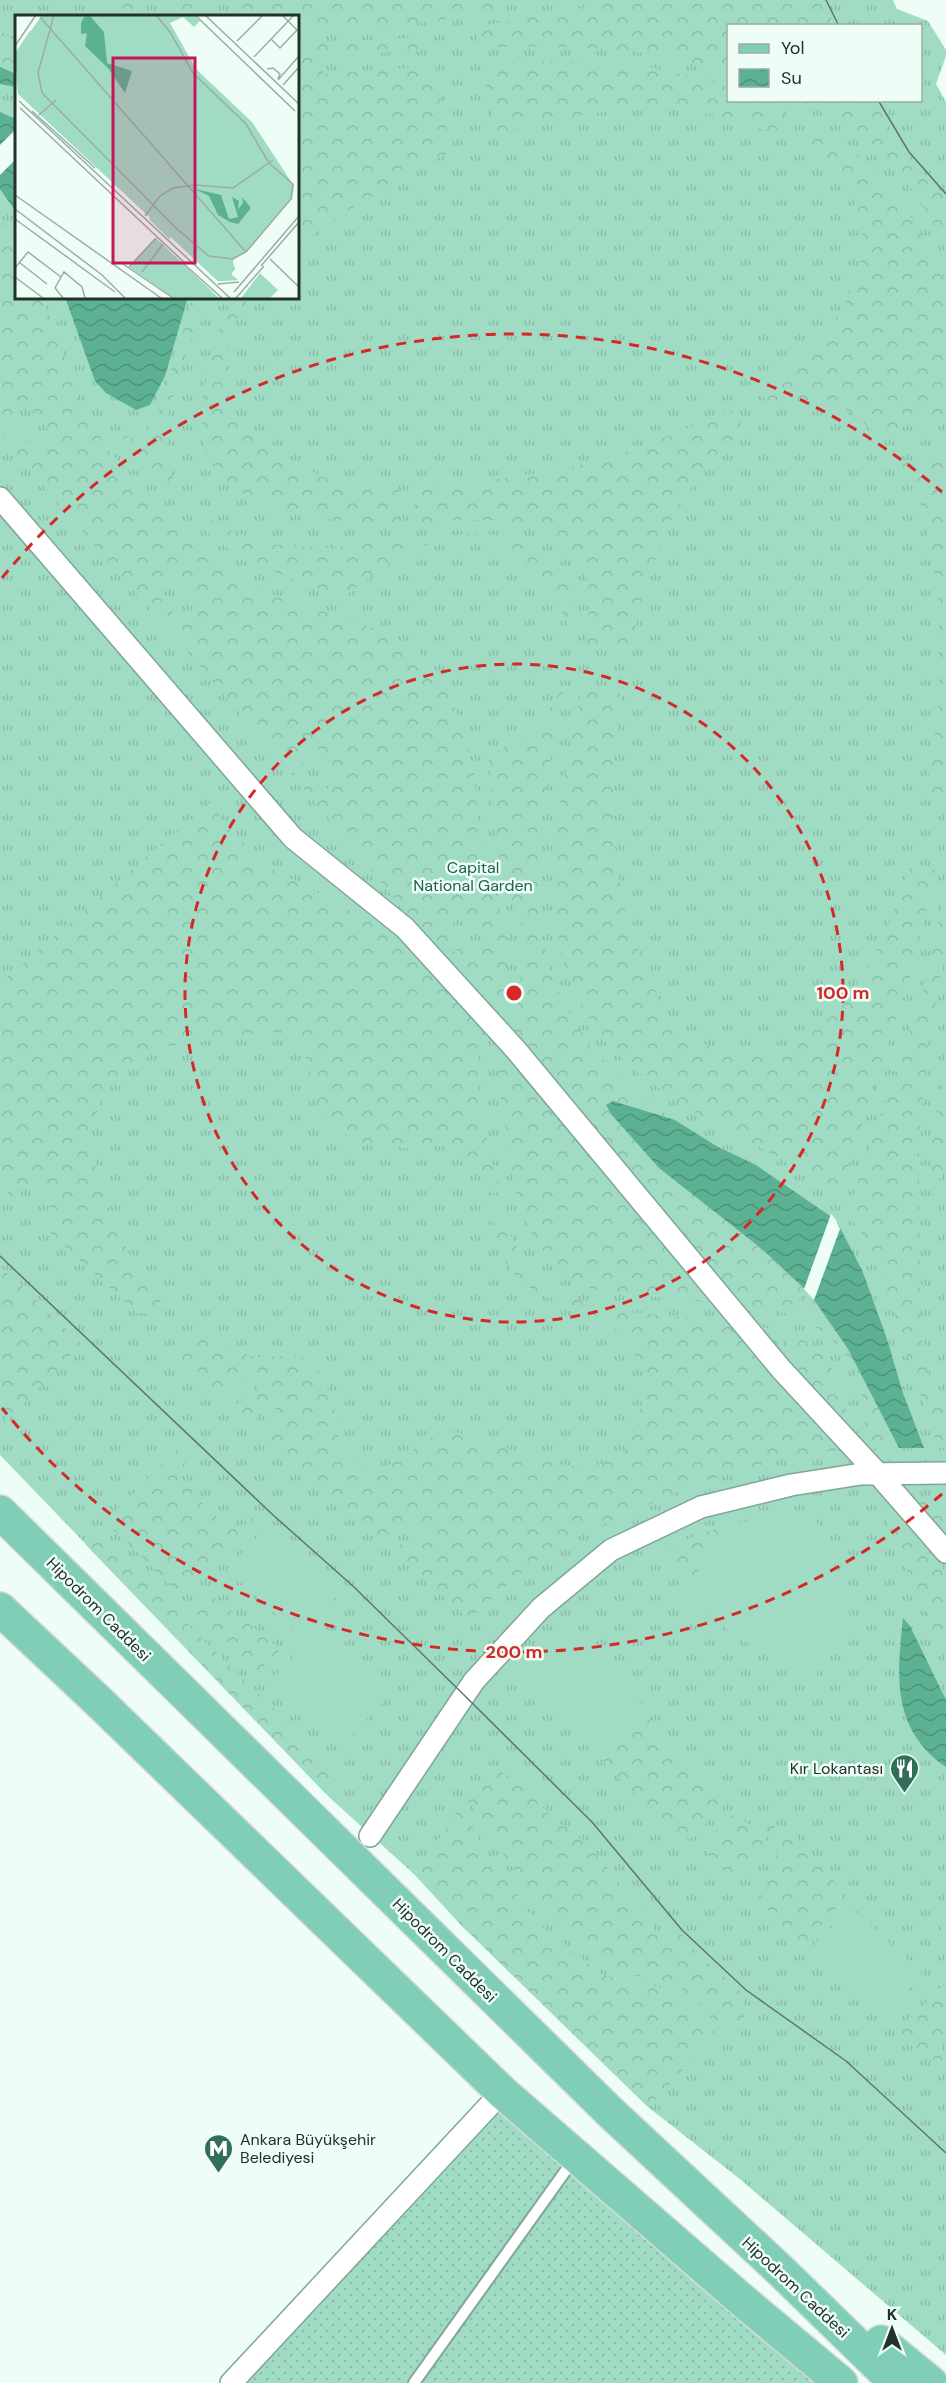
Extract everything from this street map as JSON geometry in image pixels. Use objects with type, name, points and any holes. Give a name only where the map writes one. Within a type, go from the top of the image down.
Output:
[{"type":"main road","name":"Hipodrom Caddesi","points":[[0,1512],[600,2103],[782,2272],[896,2383]]},
{"type":"main road","points":[[0,1610],[97,1700],[502,2092],[841,2383]]},
{"type":"main road","points":[[782,2272],[885,2344],[931,2383]]},
{"type":"main road","points":[[743,2301],[821,2383]]},
{"type":"street","points":[[0,498],[293,838],[405,928],[516,1050],[781,1369],[879,1474],[946,1552]]},
{"type":"street","points":[[370,1836],[474,1681],[541,1608],[611,1550],[701,1507],[790,1485],[861,1474],[946,1473]]},
{"type":"street","points":[[231,2383],[502,2092]]},
{"type":"lane","points":[[414,2383],[576,2156]]},
{"type":"green space","name":"Capital National Garden","points":[[0,0],[893,0],[897,9],[928,21],[946,50],[936,84],[946,102],[946,2355],[741,2180],[648,2107],[462,1926],[415,1875],[330,1798],[0,1455]]},
{"type":"green space","points":[[105,0],[155,0],[124,15],[111,15]]},
{"type":"green space","points":[[185,0],[191,0],[222,15],[166,15]]},
{"type":"green space","points":[[221,0],[530,0],[417,23],[301,27],[298,26],[298,15],[258,15]]},
{"type":"green space","points":[[623,0],[822,0],[834,24],[727,24],[727,73],[698,64],[636,52],[574,47],[480,48],[475,27]]},
{"type":"green space","points":[[0,30],[15,41],[15,74],[0,67]]},
{"type":"green space","points":[[427,37],[428,49],[323,58],[323,74],[435,66],[451,152],[374,195],[301,244],[298,243],[298,40],[333,42]]},
{"type":"green space","points":[[560,61],[644,66],[708,80],[727,88],[727,102],[768,102],[787,108],[778,134],[725,117],[667,109],[639,109],[581,115],[497,134],[481,63]]},
{"type":"green space","points":[[802,102],[876,102],[906,152],[946,198],[946,251],[922,204],[900,176],[860,139]]},
{"type":"green space","points":[[812,123],[854,152],[882,180],[908,212],[930,247],[946,283],[946,413],[879,435],[845,409],[803,402],[772,411],[759,390],[812,349],[844,308],[861,259],[862,226],[853,197],[831,166],[804,145]]},
{"type":"green space","points":[[0,218],[15,242],[15,298],[43,298],[82,407],[107,448],[170,522],[210,562],[243,584],[384,632],[420,653],[442,682],[462,724],[474,773],[479,830],[491,880],[508,933],[507,973],[497,1015],[446,961],[460,947],[472,960],[488,945],[462,915],[446,930],[453,939],[439,953],[301,785],[312,775],[326,790],[342,775],[316,746],[300,760],[305,766],[293,776],[160,620],[171,610],[184,624],[200,609],[174,580],[157,595],[165,603],[153,613],[11,448],[24,436],[36,449],[52,434],[26,405],[10,419],[16,427],[3,439],[0,435]]},
{"type":"green space","points":[[193,298],[204,298],[166,421],[167,455],[175,486],[197,510],[223,527],[263,544],[329,548],[469,534],[493,535],[536,546],[558,564],[573,599],[571,637],[561,608],[546,584],[519,559],[486,543],[450,540],[420,547],[385,567],[342,598],[241,559],[204,529],[144,465],[120,434],[133,439],[146,433],[159,410]]},
{"type":"green space","points":[[232,298],[248,298],[233,326],[225,357],[225,398],[241,428],[282,460],[324,477],[359,484],[399,486],[399,524],[319,518],[290,512],[262,503],[238,491],[219,474],[207,453],[202,416],[207,374]]},
{"type":"green space","points":[[730,410],[745,429],[704,467],[669,524],[645,588],[629,654],[586,648],[589,599],[585,570],[558,541],[540,531],[500,521],[457,520],[415,523],[415,487],[511,477],[583,464],[638,448]]},
{"type":"green space","points":[[946,454],[946,803],[925,799],[938,715],[939,608],[925,513],[902,464]]},
{"type":"green space","points":[[566,678],[543,808],[538,867],[540,923],[553,977],[578,1027],[617,1075],[675,1120],[613,1101],[608,1109],[611,1114],[659,1168],[762,1249],[804,1289],[793,1315],[740,1304],[629,1168],[583,1121],[509,1028],[517,1009],[524,948],[522,927],[511,900],[499,857],[488,755],[516,741],[536,726],[552,706]]},
{"type":"green space","points":[[581,690],[622,694],[615,754],[613,813],[618,873],[624,903],[637,948],[662,1006],[680,1027],[700,1041],[732,1054],[750,1056],[767,1054],[784,1048],[816,1029],[854,989],[868,966],[892,915],[911,863],[936,870],[911,974],[838,1198],[788,1163],[700,1115],[645,1078],[605,1041],[579,1002],[563,960],[555,916],[554,871],[557,825]]},
{"type":"green space","points":[[209,803],[260,862],[407,941],[488,1034],[480,1052],[478,1085],[483,1122],[501,1192],[490,1193],[474,1161],[452,1147],[406,1148],[361,1144],[331,1125],[317,1101],[303,1046],[288,1033],[263,1032],[164,1047],[123,1071],[101,1100],[89,1142],[102,1190],[128,1252],[148,1284],[165,1297],[143,1319],[42,1225],[49,1215],[50,1204],[40,1184],[22,1189],[12,1197],[0,1185],[0,983]]},
{"type":"green space","points":[[946,886],[946,949],[928,1044],[919,1156],[921,1337],[931,1385],[946,1414],[946,1447],[938,1448],[879,1267],[867,1241],[847,1214],[923,991]]},
{"type":"green space","points":[[946,1049],[946,1163],[931,1201],[930,1158]]},
{"type":"green space","points":[[504,1050],[714,1303],[599,1291],[573,1280],[555,1265],[540,1246],[528,1225],[513,1178],[500,1089],[500,1066]]},
{"type":"green space","points":[[507,1210],[511,1236],[525,1266],[554,1289],[551,1299],[524,1283],[508,1266],[491,1213]]},
{"type":"green space","points":[[0,1266],[82,1344],[6,1422],[0,1368]]},
{"type":"green space","points":[[570,1297],[626,1312],[729,1321],[842,1449],[785,1458],[702,1482],[592,1529],[543,1555],[470,1618],[466,1617],[392,1549],[419,1535],[411,1523],[379,1537],[269,1437],[278,1410],[261,1403],[255,1423],[234,1405],[259,1392],[251,1379],[221,1393],[178,1354],[200,1326],[247,1355],[255,1357],[299,1356],[306,1359],[318,1370],[331,1396],[342,1448],[357,1464],[366,1467],[377,1468],[387,1465],[437,1436],[452,1433],[470,1436],[555,1463],[570,1466],[598,1465],[619,1457],[625,1450],[639,1416],[644,1380],[636,1358],[619,1332],[599,1317],[566,1306]]},
{"type":"green space","points":[[814,1300],[848,1349],[899,1448],[865,1449],[864,1409],[857,1375],[839,1347],[826,1334],[808,1322]]},
{"type":"green space","points":[[755,1325],[787,1333],[780,1352]]},
{"type":"green space","points":[[800,1337],[823,1357],[837,1376],[844,1400],[847,1430],[791,1363]]},
{"type":"green space","points":[[187,1439],[196,1450],[186,1461],[180,1475],[205,1507],[227,1526],[244,1525],[259,1512],[265,1517],[182,1595],[105,1522]]},
{"type":"green space","points":[[915,1497],[946,1500],[946,1534]]},
{"type":"green space","points":[[878,1502],[884,1502],[946,1572],[946,1654],[930,1624]]},
{"type":"green space","points":[[812,1508],[852,1621],[809,1685],[681,1598],[728,1525]]},
{"type":"green space","points":[[728,1525],[696,1577],[660,1552],[693,1537]]},
{"type":"green space","points":[[267,1527],[339,1594],[299,1636],[227,1569]]},
{"type":"green space","points":[[99,1529],[197,1634],[340,1773],[325,1793],[85,1544]]},
{"type":"green space","points":[[206,1591],[281,1649],[259,1671],[190,1607]]},
{"type":"green space","points":[[562,1626],[646,1708],[599,1757],[511,1671]]},
{"type":"green space","points":[[317,1633],[387,1698],[343,1745],[272,1679]]},
{"type":"green space","points":[[644,1712],[650,1716],[662,1739],[727,1803],[690,1839],[672,1834],[599,1757]]},
{"type":"green space","points":[[495,1769],[507,1776],[511,1770],[547,1803],[543,1807],[556,1822],[582,1840],[614,1875],[664,1943],[680,1933],[697,1954],[743,1993],[744,2019],[720,2030],[701,2004],[679,1987],[624,1972],[597,1958],[545,1917],[466,1798]]},
{"type":"green space","points":[[462,1804],[479,1840],[498,1870],[542,1927],[603,1975],[662,1988],[687,2002],[715,2035],[648,2107],[462,1926],[415,1875]]},
{"type":"green space","points":[[734,1813],[749,1824],[776,1825],[737,1880],[701,1847]]},
{"type":"green space","points":[[787,1825],[847,1897],[801,1948],[759,1899]]},
{"type":"green space","points":[[946,1889],[946,1964],[942,1927]]},
{"type":"green space","points":[[852,1908],[924,1975],[881,2017],[808,1951]]},
{"type":"green space","points":[[943,1985],[946,1989],[946,2038],[942,2047],[942,2066],[895,2034]]},
{"type":"green space","points":[[502,2092],[821,2383],[231,2383]]},
{"type":"water","points":[[0,67],[15,74],[15,87],[0,84]]},
{"type":"water","points":[[0,112],[15,119],[15,211],[0,189]]},
{"type":"water","points":[[65,298],[188,298],[165,376],[150,405],[136,410],[106,393],[95,381]]},
{"type":"water","points":[[613,1101],[675,1120],[718,1147],[756,1165],[836,1220],[862,1270],[924,1448],[899,1448],[848,1349],[810,1294],[762,1249],[659,1168],[611,1114],[606,1105]]},
{"type":"water","points":[[903,1618],[910,1626],[946,1700],[946,1767],[928,1752],[915,1736],[907,1718],[899,1681]]},
{"type":"pier","points":[[15,130],[15,160],[0,175],[0,145]]},
{"type":"pier","points":[[831,1214],[840,1229],[814,1300],[804,1289]]},
{"type":"tram line","points":[[826,0],[838,24]]},
{"type":"tram line","points":[[879,102],[909,152],[946,194]]},
{"type":"tram line","points":[[0,1256],[273,1515],[354,1587],[464,1695],[592,1822],[682,1930],[746,1990],[846,2061],[946,2153]]},
{"type":"place","name":"Kır Lokantası","points":[[904,1794]]},
{"type":"place","name":"Ankara Büyükşehir Belediyesi","points":[[219,2174]]}]
